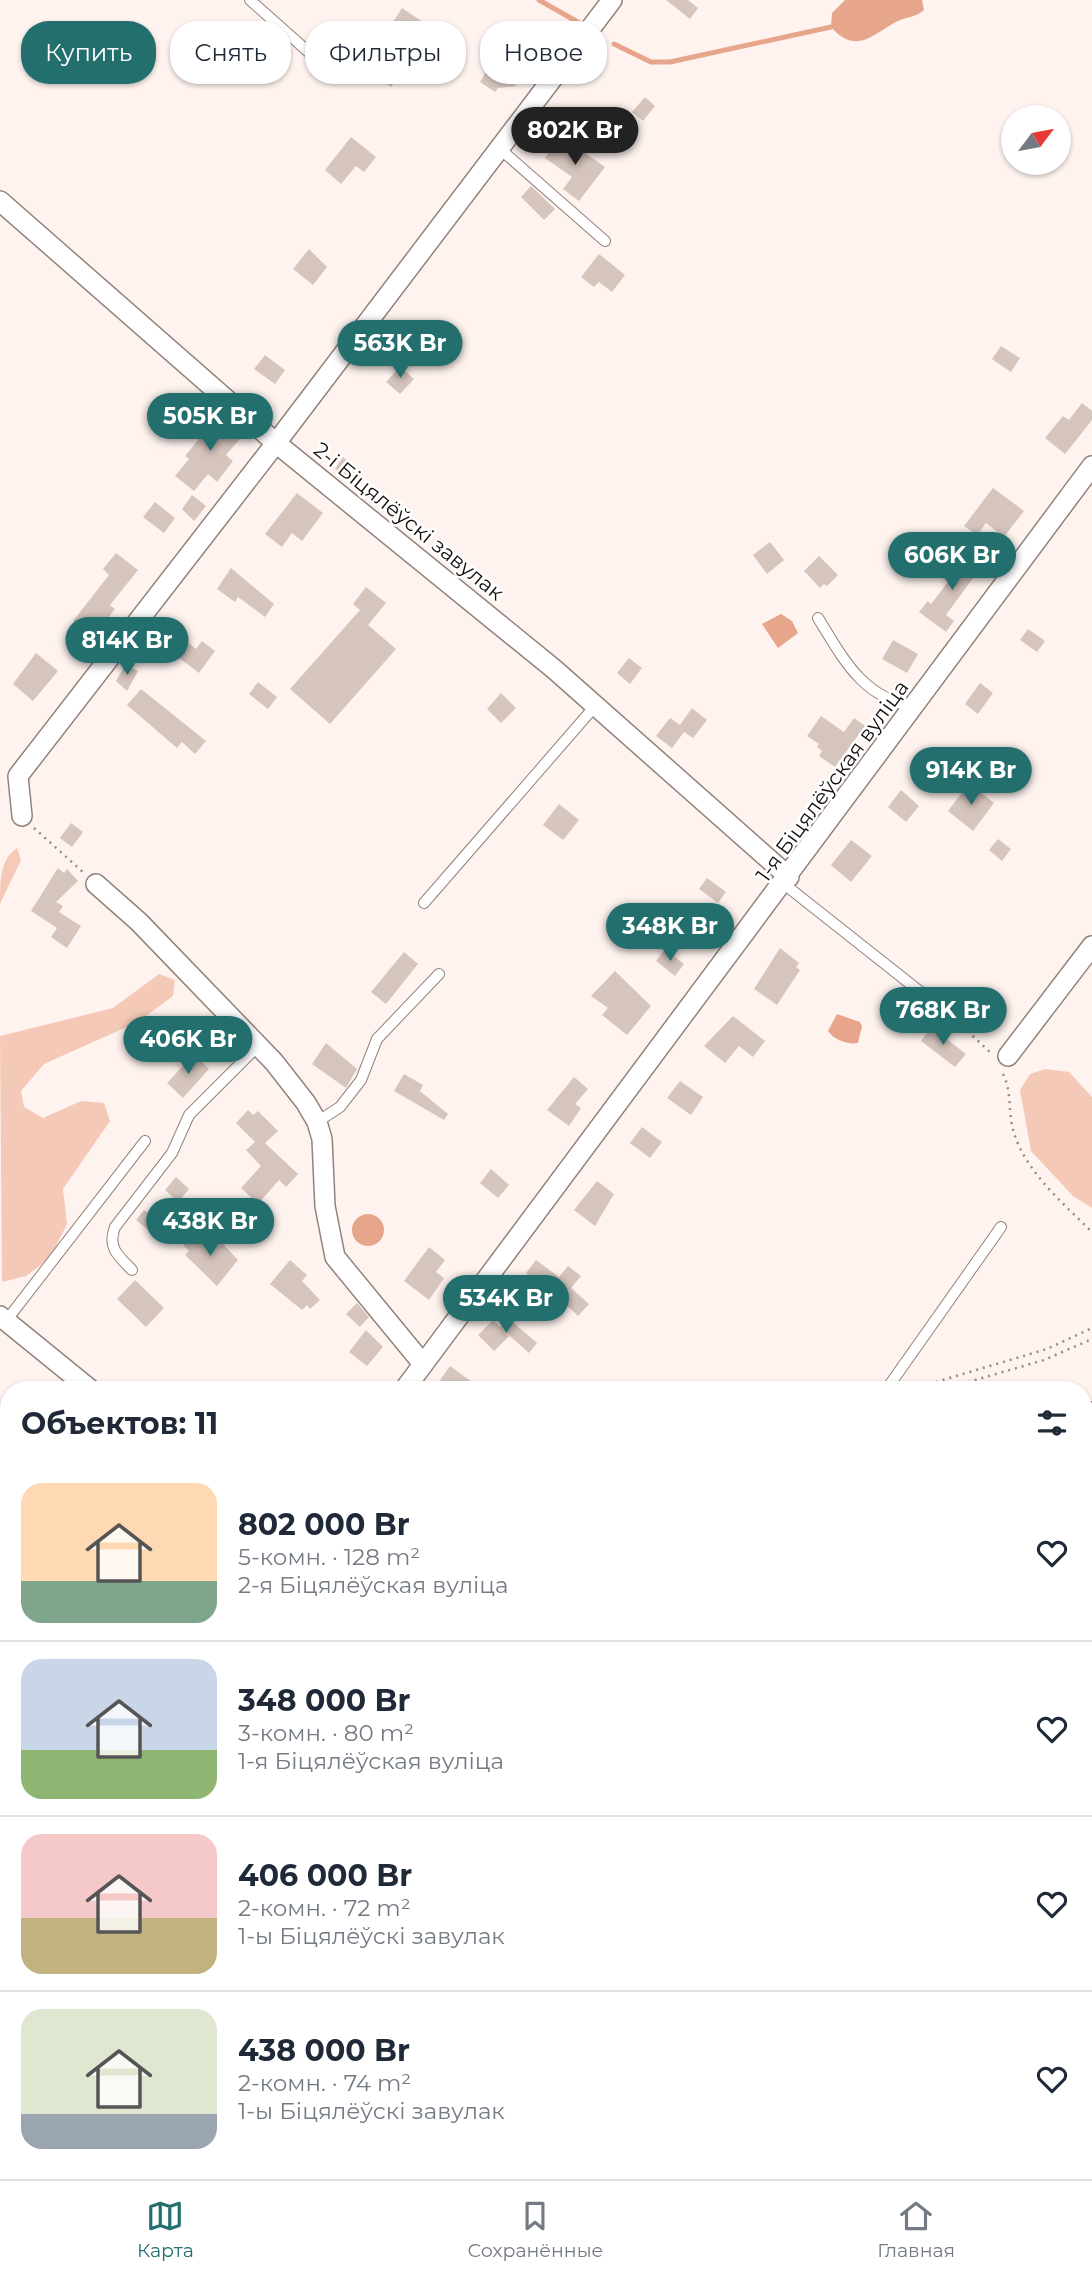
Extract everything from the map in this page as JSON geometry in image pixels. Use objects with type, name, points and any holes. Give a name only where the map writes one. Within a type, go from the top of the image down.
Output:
[{"type":"street","points":[[22,816],[18,776],[276,443],[612,0]]},
{"type":"street","name":"2-і Біцялёўскі завулак","points":[[0,201],[276,443],[596,705],[786,880]]},
{"type":"street","name":"1-я Біцялёўская вуліца","points":[[411,1381],[1092,466]]},
{"type":"street","points":[[96,884],[139,922],[258,1046],[298,1093],[317,1122],[322,1139],[326,1206],[335,1257],[423,1364]]},
{"type":"street","points":[[1001,1060],[1092,946]]},
{"type":"street","points":[[3,1318],[80,1381]]},
{"type":"lane","points":[[250,0],[305,49]]},
{"type":"lane","points":[[499,148],[605,242]]},
{"type":"lane","points":[[818,618],[851,672],[890,702],[914,707]]},
{"type":"lane","points":[[424,903],[596,705]]},
{"type":"lane","points":[[786,880],[937,1005]]},
{"type":"lane","points":[[317,1122],[340,1107],[361,1080],[377,1039],[439,974]]},
{"type":"lane","points":[[132,1270],[112,1248],[110,1239],[114,1227],[173,1153],[190,1115],[258,1046]]},
{"type":"lane","points":[[3,1318],[145,1141]]},
{"type":"lane","points":[[892,1381],[1001,1227]]},
{"type":"path","points":[[22,816],[96,884]]},
{"type":"path","points":[[937,1005],[964,1025],[1001,1060],[1010,1088],[1009,1115],[1016,1139],[1050,1189],[1092,1233]]},
{"type":"path","points":[[939,1381],[1047,1349],[1092,1328]]},
{"type":"path","points":[[972,1381],[1044,1360],[1092,1339]]},
{"type":"shaded area","points":[[845,0],[922,0],[924,10],[898,21],[870,38],[855,41],[848,40],[831,27],[832,13]]},
{"type":"shaded area","points":[[781,614],[792,621],[798,633],[778,648],[762,624]]},
{"type":"shaded area","points":[[17,848],[21,860],[0,904],[4,865]]},
{"type":"shaded area","points":[[159,974],[175,980],[173,996],[138,1022],[44,1064],[21,1091],[24,1107],[43,1118],[81,1101],[104,1103],[110,1121],[63,1189],[67,1224],[50,1258],[26,1276],[2,1282],[0,1036],[113,1008]]},
{"type":"shaded area","points":[[837,1014],[860,1022],[862,1026],[858,1043],[842,1041],[828,1031]]},
{"type":"shaded area","points":[[1045,1069],[1069,1072],[1092,1097],[1092,1208],[1073,1196],[1031,1151],[1020,1090],[1030,1074]]},
{"type":"shaded area","points":[[368,1214],[379,1219],[384,1230],[379,1241],[368,1246],[357,1241],[352,1230],[357,1219]]},
{"type":"building","points":[[666,0],[688,0],[698,8],[690,19]]},
{"type":"building","points":[[402,8],[421,21],[394,21]]},
{"type":"building","points":[[483,84],[517,86],[498,88],[495,92]]},
{"type":"building","points":[[645,97],[655,106],[643,121],[632,112]]},
{"type":"building","points":[[561,136],[605,167],[579,201],[563,189],[572,177],[545,158]]},
{"type":"building","points":[[351,137],[376,157],[364,172],[356,166],[341,184],[325,170]]},
{"type":"building","points":[[531,186],[555,209],[544,220],[521,197]]},
{"type":"building","points":[[309,249],[327,267],[313,285],[293,269]]},
{"type":"building","points":[[599,254],[625,275],[612,292],[599,282],[594,287],[581,277]]},
{"type":"building","points":[[1001,346],[1020,358],[1011,372],[992,359]]},
{"type":"building","points":[[265,355],[285,370],[275,384],[254,369]]},
{"type":"building","points":[[400,367],[414,379],[400,394],[386,382]]},
{"type":"building","points":[[1082,403],[1092,411],[1092,420],[1065,454],[1045,438],[1063,416],[1069,420]]},
{"type":"building","points":[[220,413],[244,434],[226,455],[233,461],[217,482],[208,474],[194,491],[175,476],[189,459],[185,456]]},
{"type":"building","points":[[343,457],[357,468],[349,479],[335,469]]},
{"type":"building","points":[[993,488],[1024,511],[1004,537],[986,523],[977,535],[964,526]]},
{"type":"building","points":[[297,493],[323,513],[302,541],[292,533],[282,547],[265,534]]},
{"type":"building","points":[[192,495],[206,506],[194,521],[182,509]]},
{"type":"building","points":[[155,502],[175,518],[164,533],[143,517]]},
{"type":"building","points":[[770,542],[784,560],[767,574],[753,555]]},
{"type":"building","points":[[968,550],[984,563],[946,615],[954,621],[946,632],[919,612],[928,601],[931,604],[962,564],[959,561]]},
{"type":"building","points":[[116,553],[138,570],[110,605],[115,609],[93,637],[73,621],[109,575],[103,569]]},
{"type":"building","points":[[819,556],[838,575],[827,586],[824,584],[820,588],[804,571]]},
{"type":"building","points":[[231,568],[274,604],[265,617],[238,597],[235,602],[217,589]]},
{"type":"building","points":[[366,587],[386,603],[368,625],[396,649],[330,724],[290,689],[360,610],[353,604]]},
{"type":"building","points":[[1028,629],[1045,641],[1037,652],[1020,640]]},
{"type":"building","points":[[181,637],[196,649],[202,641],[215,651],[199,673],[170,651]]},
{"type":"building","points":[[893,640],[918,654],[907,673],[882,659]]},
{"type":"building","points":[[36,653],[58,671],[33,701],[13,684]]},
{"type":"building","points":[[629,658],[642,668],[630,684],[617,673]]},
{"type":"building","points":[[126,664],[138,671],[127,691],[116,681]]},
{"type":"building","points":[[258,682],[277,697],[268,709],[249,694]]},
{"type":"building","points":[[980,683],[993,693],[978,714],[965,704]]},
{"type":"building","points":[[141,689],[206,741],[195,754],[182,742],[177,748],[127,705]]},
{"type":"building","points":[[501,693],[516,708],[501,723],[487,709]]},
{"type":"building","points":[[692,708],[707,720],[693,738],[684,732],[672,748],[656,736],[670,718],[680,725]]},
{"type":"building","points":[[821,716],[844,732],[854,718],[865,726],[835,767],[819,756],[822,751],[817,747],[819,744],[807,736]]},
{"type":"building","points":[[969,783],[994,803],[973,831],[948,811]]},
{"type":"building","points":[[901,790],[919,806],[906,822],[888,807]]},
{"type":"building","points":[[559,804],[579,820],[563,840],[543,825]]},
{"type":"building","points":[[71,823],[83,832],[72,847],[60,838]]},
{"type":"building","points":[[998,839],[1011,849],[1002,861],[989,850]]},
{"type":"building","points":[[851,840],[872,856],[851,882],[831,865]]},
{"type":"building","points":[[58,868],[64,873],[67,869],[78,881],[56,902],[63,906],[59,912],[81,926],[67,948],[51,937],[57,928],[31,911]]},
{"type":"building","points":[[707,878],[726,892],[718,903],[699,889]]},
{"type":"building","points":[[703,904],[716,914],[712,920],[719,925],[709,938],[690,922]]},
{"type":"building","points":[[780,948],[799,963],[796,967],[800,970],[777,1005],[754,989]]},
{"type":"building","points":[[665,949],[684,964],[675,976],[656,961]]},
{"type":"building","points":[[404,952],[418,964],[386,1004],[371,992]]},
{"type":"building","points":[[615,971],[651,1006],[627,1035],[602,1015],[608,1008],[591,996]]},
{"type":"building","points":[[733,1016],[765,1041],[753,1057],[739,1046],[725,1063],[704,1046]]},
{"type":"building","points":[[931,1027],[966,1054],[955,1067],[921,1041]]},
{"type":"building","points":[[326,1043],[357,1069],[346,1088],[312,1064]]},
{"type":"building","points":[[194,1054],[209,1069],[183,1098],[167,1083]]},
{"type":"building","points":[[404,1074],[423,1085],[420,1091],[448,1114],[444,1120],[394,1091]]},
{"type":"building","points":[[574,1077],[588,1089],[575,1104],[581,1108],[569,1126],[547,1110]]},
{"type":"building","points":[[680,1081],[703,1097],[691,1115],[667,1098]]},
{"type":"building","points":[[248,1110],[253,1115],[258,1111],[278,1131],[265,1143],[298,1174],[286,1187],[279,1180],[258,1204],[241,1188],[261,1166],[246,1150],[255,1142],[236,1123]]},
{"type":"building","points":[[642,1127],[662,1142],[650,1158],[630,1143]]},
{"type":"building","points":[[491,1169],[509,1185],[498,1198],[480,1183]]},
{"type":"building","points":[[176,1177],[189,1189],[178,1202],[165,1190]]},
{"type":"building","points":[[597,1181],[614,1194],[595,1226],[574,1210]]},
{"type":"building","points":[[144,1210],[159,1221],[151,1232],[136,1220]]},
{"type":"building","points":[[195,1232],[214,1250],[221,1242],[238,1260],[217,1286],[185,1255],[189,1251],[183,1245]]},
{"type":"building","points":[[429,1247],[445,1260],[436,1272],[444,1278],[429,1300],[404,1281]]},
{"type":"building","points":[[290,1260],[307,1275],[302,1281],[320,1300],[310,1309],[307,1305],[302,1310],[270,1284]]},
{"type":"building","points":[[536,1260],[559,1277],[568,1266],[581,1276],[571,1288],[589,1304],[578,1316],[561,1300],[549,1319],[537,1311],[547,1289],[526,1273]]},
{"type":"building","points":[[135,1280],[164,1308],[146,1327],[117,1299]]},
{"type":"building","points":[[357,1303],[369,1317],[360,1327],[346,1314]]},
{"type":"building","points":[[508,1318],[537,1343],[529,1353],[501,1328],[509,1336],[494,1351],[478,1335],[493,1320],[500,1327]]},
{"type":"building","points":[[366,1330],[383,1347],[367,1366],[349,1352]]},
{"type":"building","points":[[450,1366],[471,1381],[441,1381]]},
{"type":"waterway","points":[[539,0],[576,21]]},
{"type":"waterway","points":[[614,44],[651,62],[670,62],[831,27]]}]
